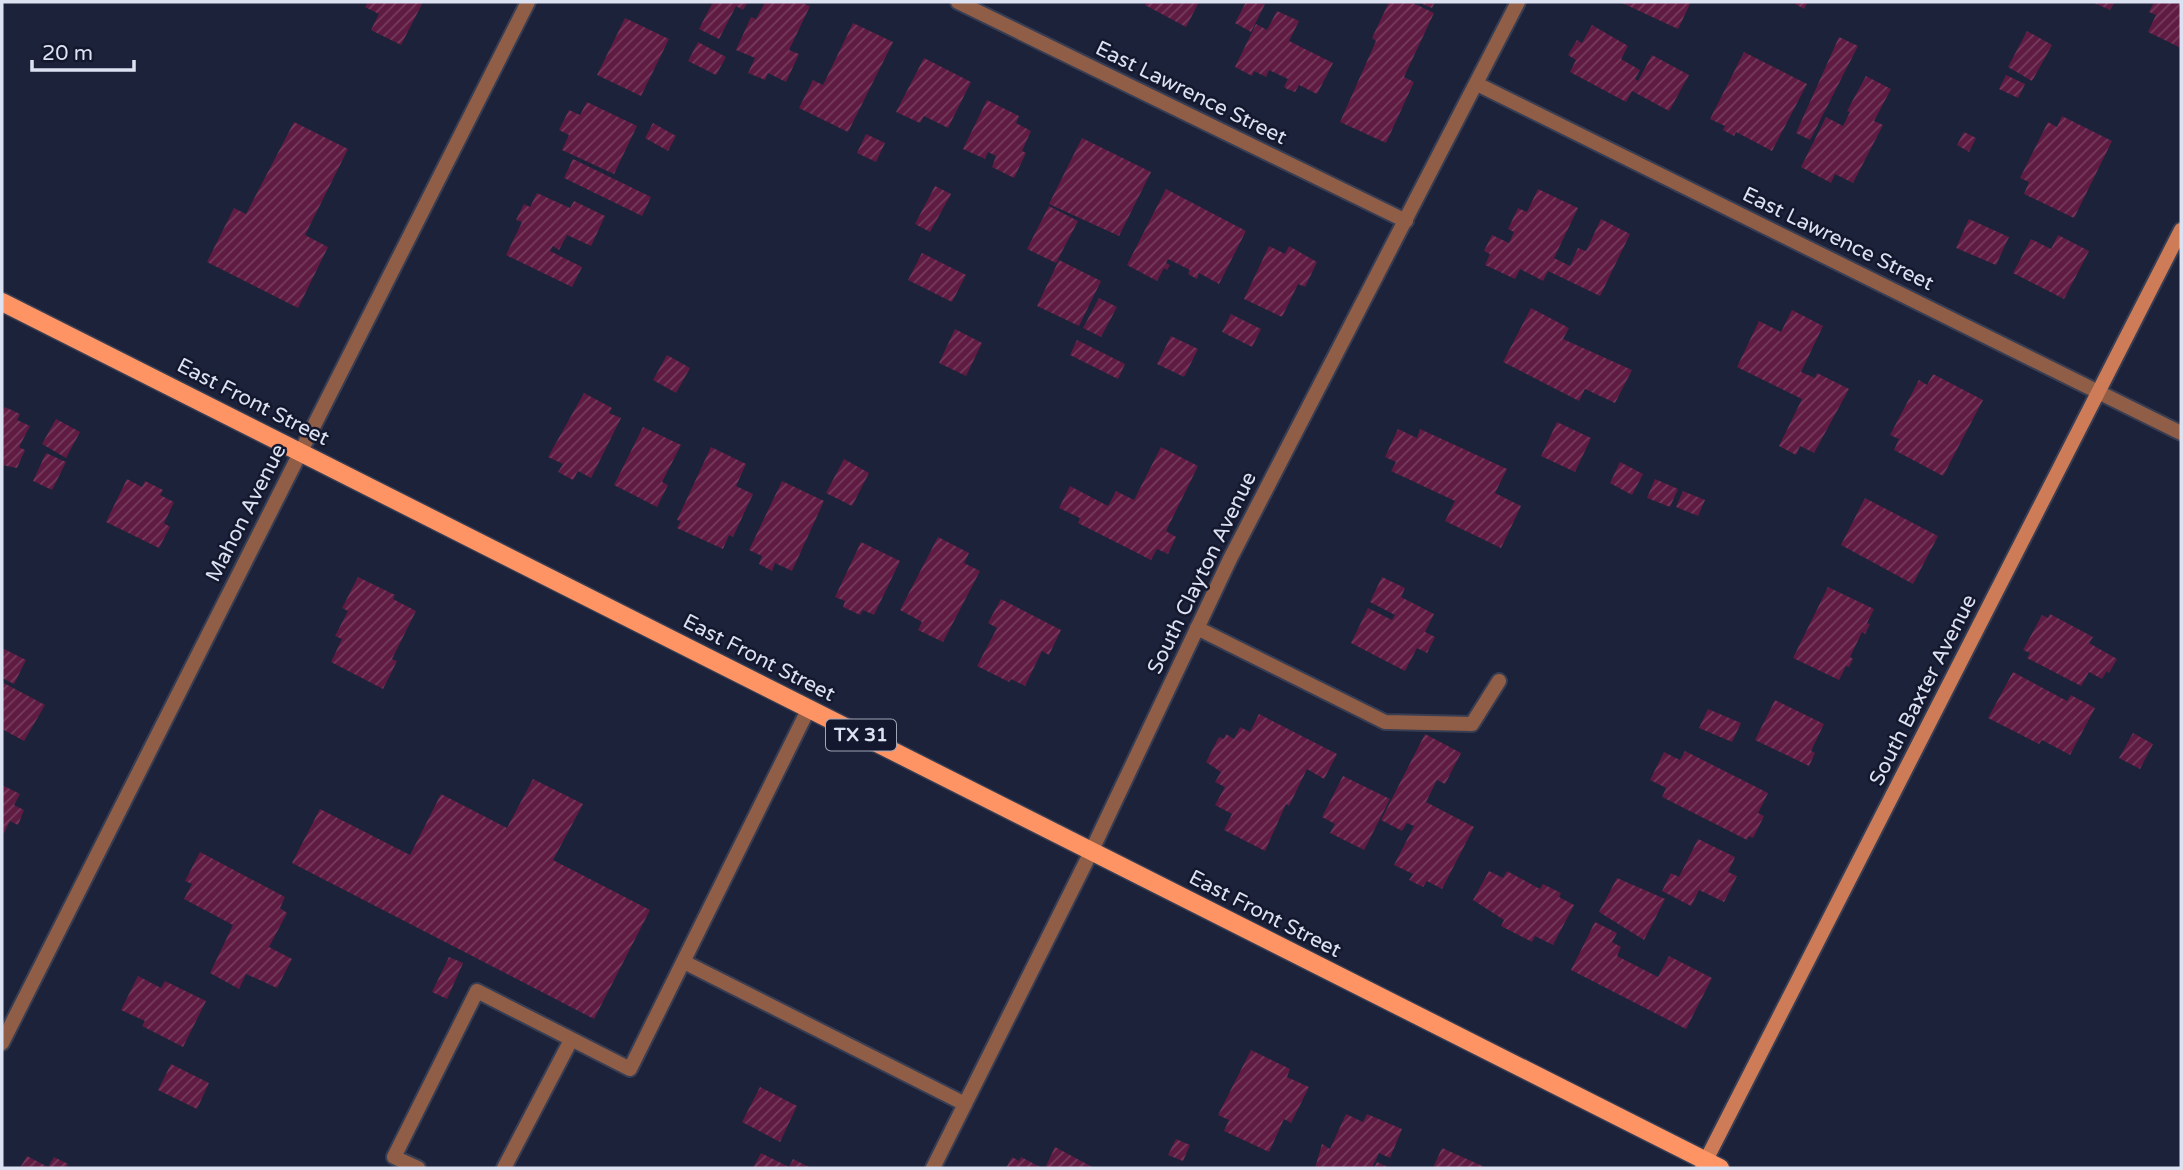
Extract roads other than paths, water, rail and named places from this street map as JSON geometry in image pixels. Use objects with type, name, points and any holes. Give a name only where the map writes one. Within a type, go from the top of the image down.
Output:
[{"type":"main road","name":"East Front Street","points":[[2,302],[1709,1166]]},
{"type":"street","name":"Mahon Avenue","points":[[2,1043],[528,2]]},
{"type":"street","name":"East Lawrence Street","points":[[958,2],[1406,221]]},
{"type":"street","name":"South Clayton Avenue","points":[[933,1168],[1091,852],[1230,559],[1518,2]]},
{"type":"street","name":"East Lawrence Street","points":[[1477,84],[2181,433]]},
{"type":"street","name":"South Baxter Avenue","points":[[1709,1166],[2181,229]]},
{"type":"street","points":[[1197,628],[1385,722],[1472,724],[1499,681]]},
{"type":"street","points":[[418,1168],[394,1157],[477,991],[631,1069],[808,708]]},
{"type":"street","points":[[684,962],[965,1104]]},
{"type":"street","points":[[504,1168],[571,1040]]}]
